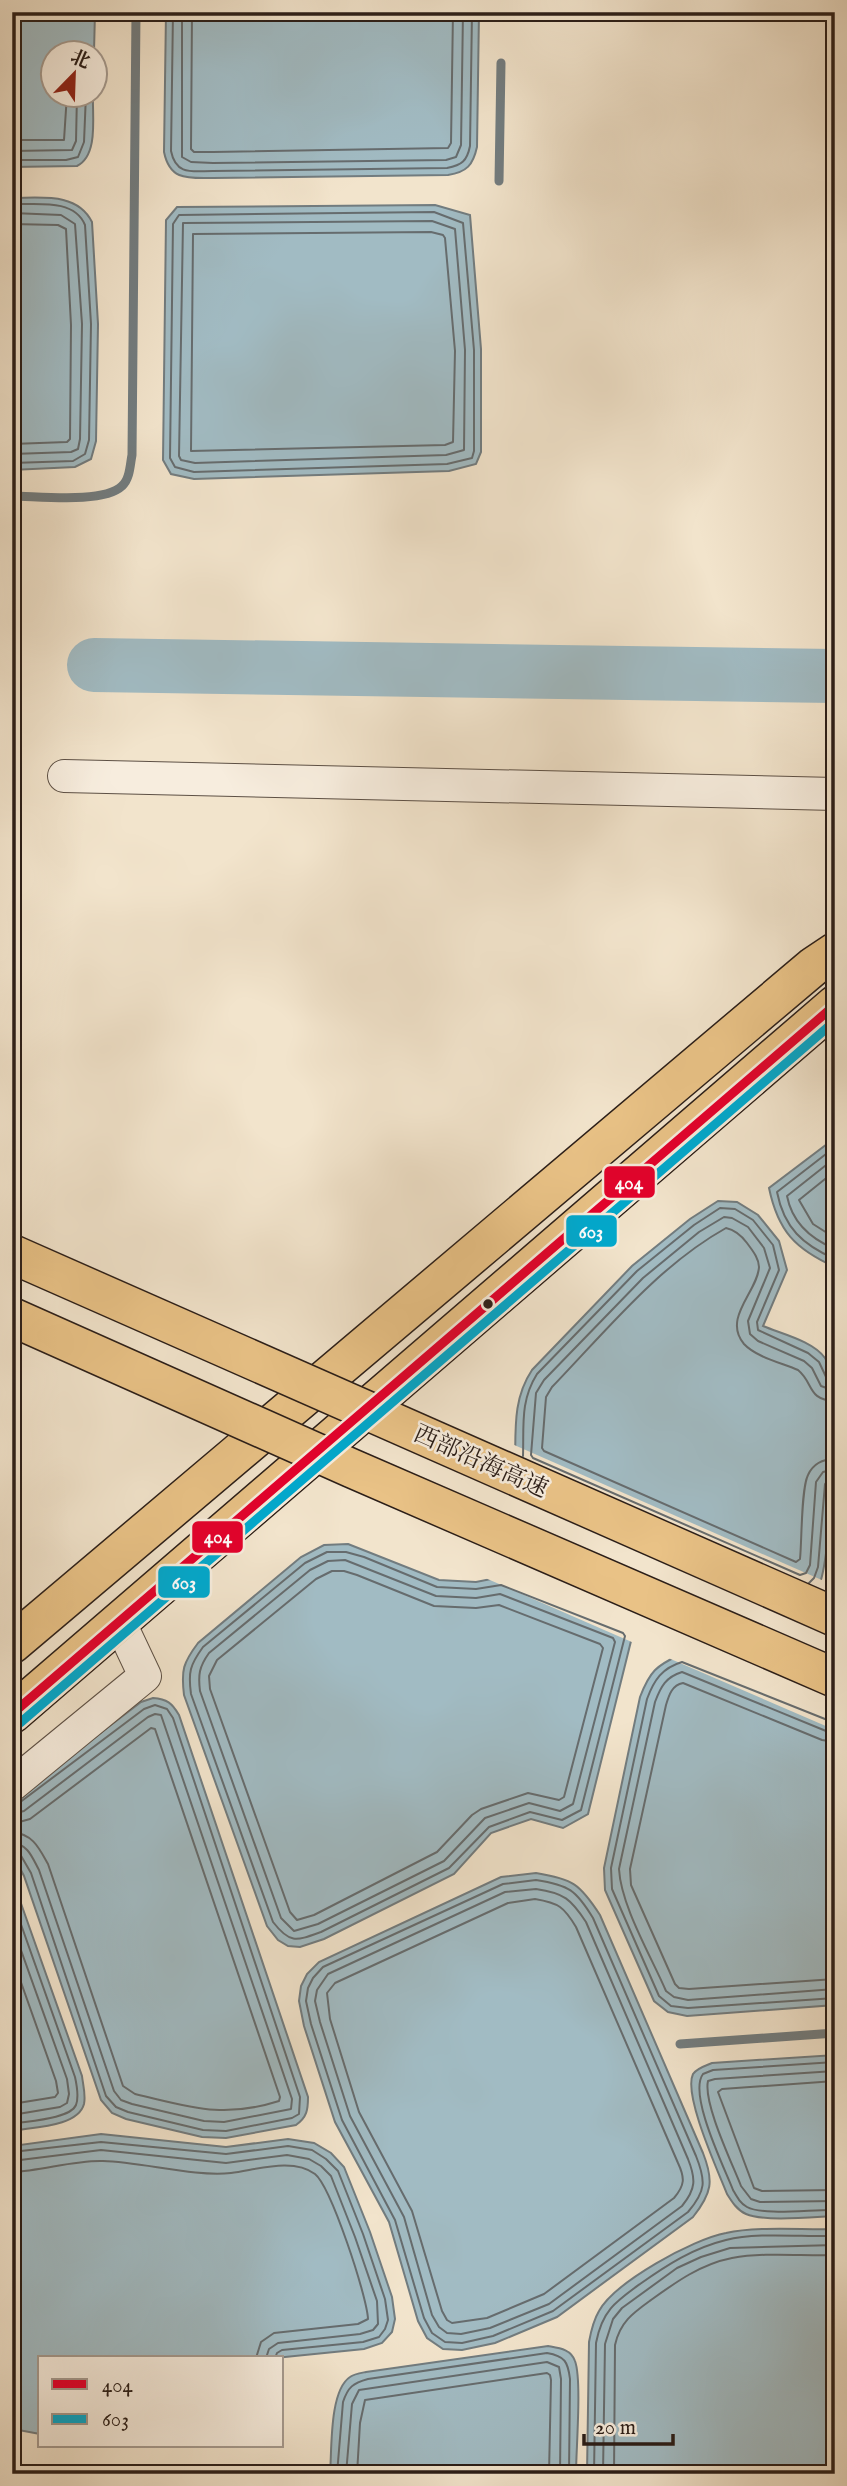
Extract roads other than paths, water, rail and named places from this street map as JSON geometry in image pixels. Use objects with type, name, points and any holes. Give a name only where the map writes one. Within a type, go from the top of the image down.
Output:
[{"type":"main road","points":[[12,1644],[804,975],[835,952]]},
{"type":"main road","points":[[12,1714],[835,1005]]},
{"type":"main road","name":"西部沿海高速","points":[[12,1254],[835,1617]]},
{"type":"main road","points":[[12,1317],[351,1468],[835,1678]]},
{"type":"street","points":[[64,776],[835,794]]},
{"type":"street","points":[[12,1784],[145,1676],[110,1632]]},
{"type":"water","points":[[12,12],[95,12],[94,38],[38,38],[38,108],[93,108],[89,153],[77,166],[12,167]]},
{"type":"water","points":[[166,12],[479,12],[477,147],[473,159],[464,170],[448,175],[181,176],[171,168],[164,152]]},
{"type":"water","points":[[12,198],[68,201],[85,212],[92,222],[98,324],[96,441],[91,459],[75,467],[12,470]]},
{"type":"water","points":[[435,205],[470,215],[481,349],[481,452],[476,464],[449,471],[194,479],[171,474],[163,460],[166,220],[177,207]]},
{"type":"water","points":[[835,1138],[835,1267],[809,1253],[790,1237],[777,1216],[769,1188]]},
{"type":"water","points":[[718,1201],[737,1202],[758,1215],[779,1241],[787,1270],[763,1326],[797,1339],[820,1352],[830,1374],[833,1399],[833,1469],[828,1539],[820,1583],[515,1467],[518,1405],[532,1370],[632,1266],[690,1219]]},
{"type":"water","points":[[348,1544],[439,1580],[476,1582],[501,1577],[634,1629],[588,1814],[563,1828],[531,1819],[491,1833],[454,1874],[324,1939],[300,1947],[288,1946],[278,1940],[267,1926],[184,1695],[183,1673],[189,1656],[198,1643],[301,1557],[324,1545]]},
{"type":"water","points":[[681,1654],[835,1717],[835,2005],[687,2016],[668,2012],[654,2001],[605,1890],[604,1868],[640,1697],[655,1670]]},
{"type":"water","points":[[153,1698],[169,1702],[179,1715],[308,2097],[306,2113],[296,2125],[226,2138],[202,2137],[126,2119],[112,2113],[101,2100],[24,1876],[12,1853],[14,1799],[141,1702]]},
{"type":"water","points":[[536,1873],[559,1878],[574,1885],[587,1896],[600,1915],[703,2153],[709,2171],[709,2186],[704,2201],[693,2217],[557,2317],[495,2343],[462,2350],[443,2349],[427,2338],[418,2321],[389,2222],[335,2122],[304,2026],[299,2001],[301,1986],[307,1974],[319,1962],[501,1877]]},
{"type":"water","points":[[12,1878],[82,2076],[85,2097],[80,2112],[64,2122],[12,2131]]},
{"type":"water","points":[[835,2055],[835,2216],[776,2218],[743,2212],[727,2194],[703,2133],[693,2098],[693,2074],[712,2063]]},
{"type":"water","points":[[101,2134],[226,2147],[288,2139],[314,2143],[331,2153],[344,2167],[392,2297],[395,2319],[392,2332],[382,2343],[364,2349],[284,2357],[38,2356],[38,2434],[13,2429],[12,2146]]},
{"type":"water","points":[[835,2229],[835,2474],[587,2474],[591,2330],[599,2311],[621,2287],[656,2263],[694,2244],[726,2233]]},
{"type":"water","points":[[548,2346],[571,2354],[577,2370],[576,2474],[330,2474],[335,2408],[343,2384],[352,2376]]},
{"type":"waterway","points":[[12,496],[86,497],[113,492],[127,480],[132,455],[136,12]]},
{"type":"waterway","points":[[499,181],[501,63]]},
{"type":"waterway","points":[[94,665],[835,676]]},
{"type":"waterway","points":[[680,2044],[835,2033]]}]
